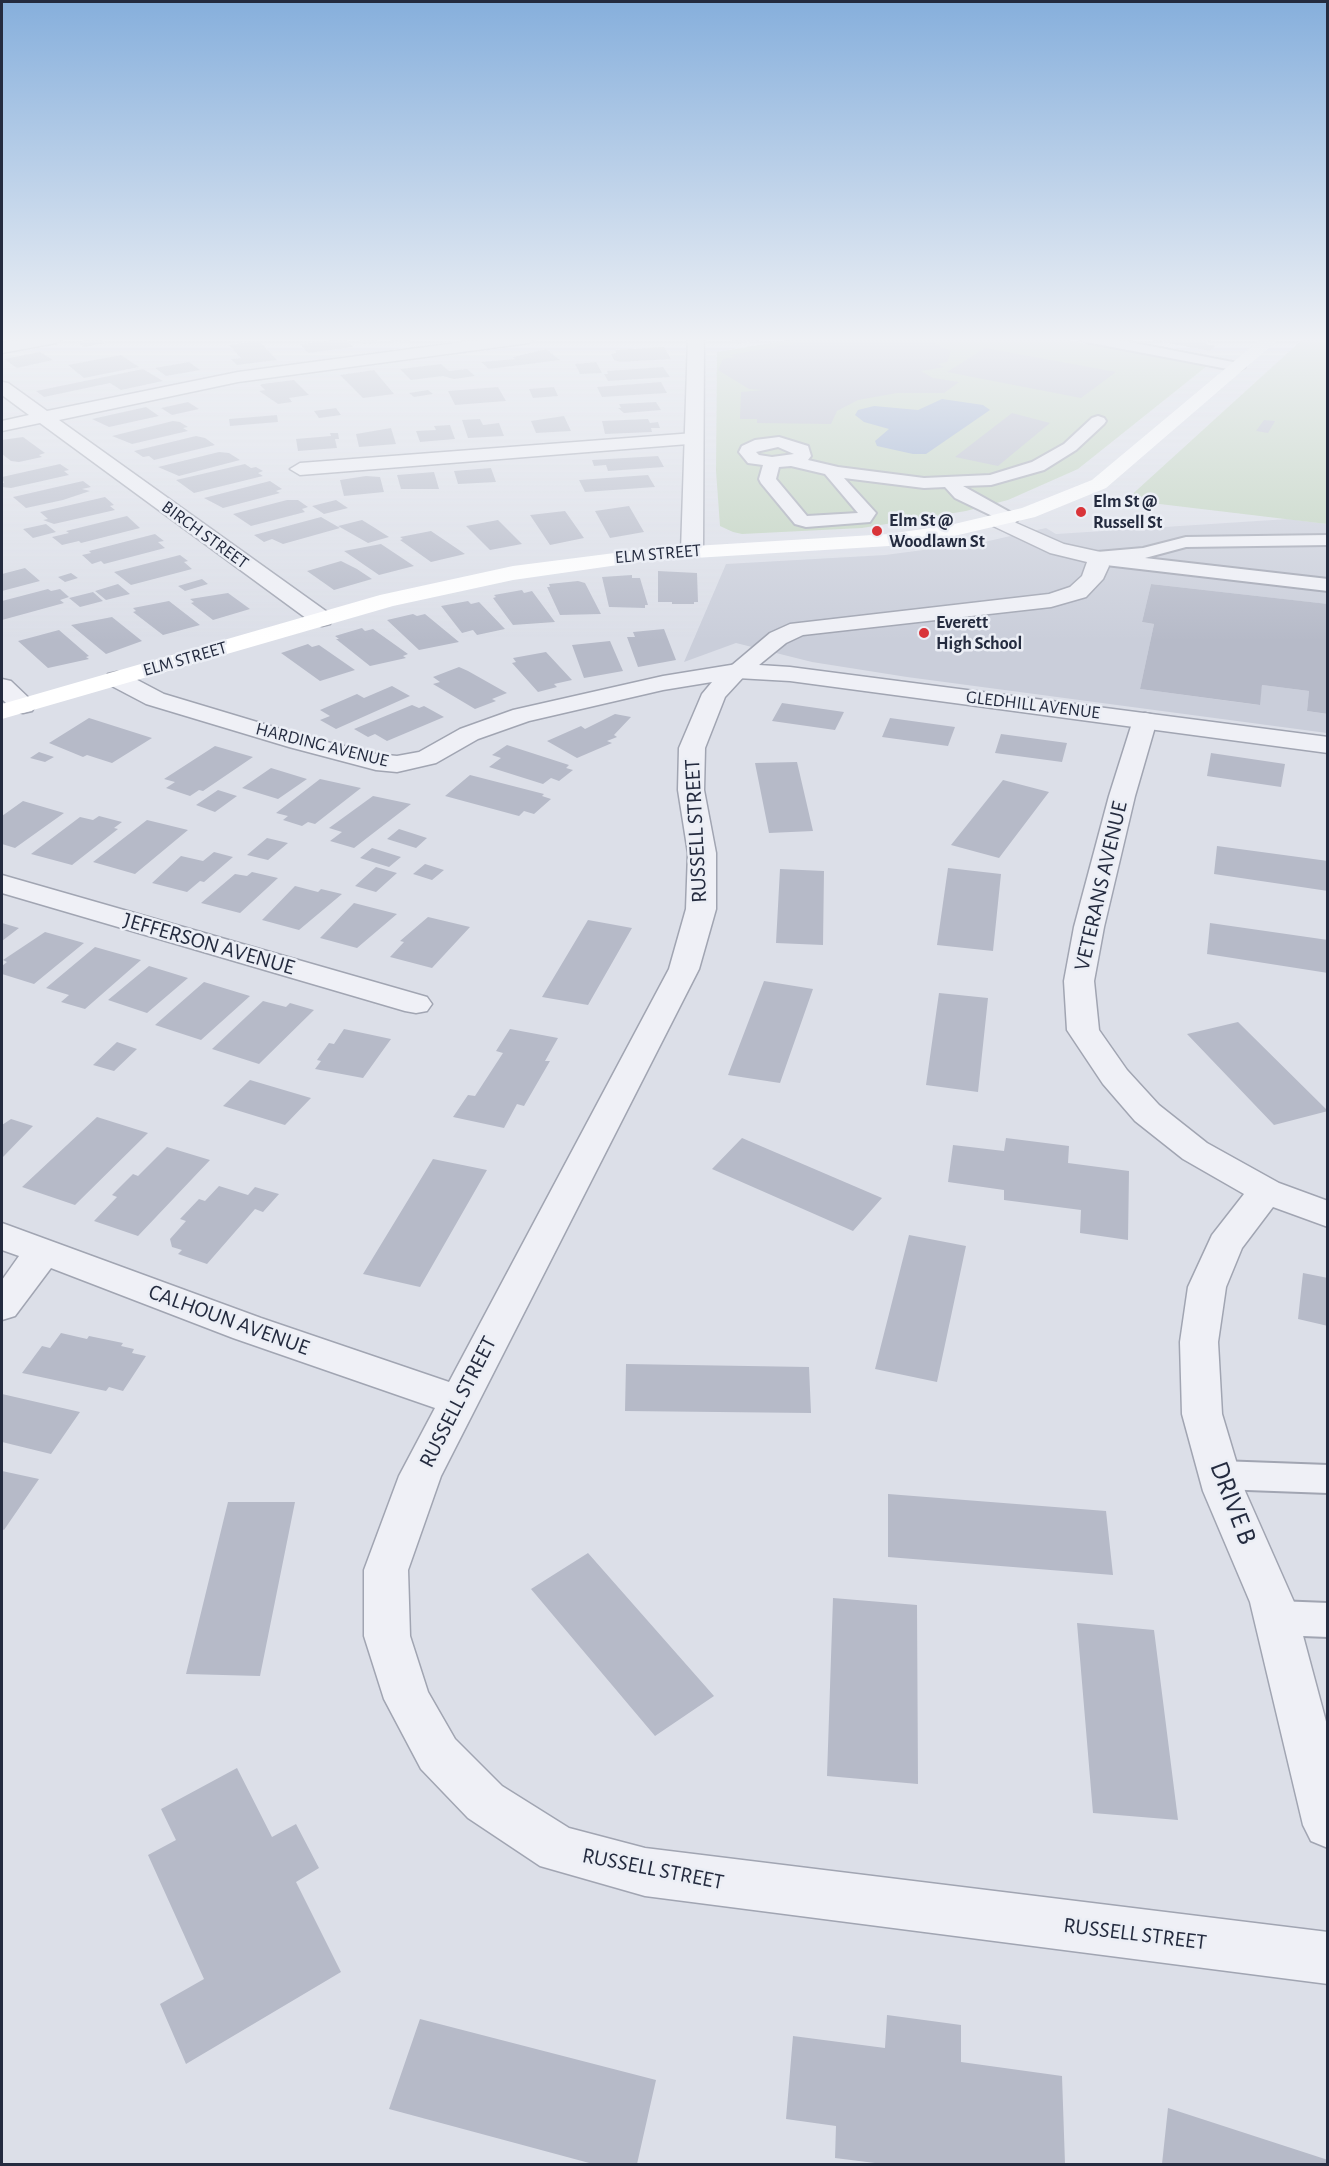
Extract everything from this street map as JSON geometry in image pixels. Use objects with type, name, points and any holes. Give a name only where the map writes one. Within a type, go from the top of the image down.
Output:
[{"type":"main road","name":"ELM STREET","points":[[12,709],[417,593],[513,573],[594,560],[692,551],[889,540],[1003,520],[1060,502],[1099,484],[1152,439]]},
{"type":"street","name":"BIRCH STREET","points":[[73,439],[322,619]]},
{"type":"street","points":[[300,469],[693,439]]},
{"type":"street","points":[[692,551],[694,439]]},
{"type":"street","points":[[1003,520],[1057,549],[1097,558]]},
{"type":"street","name":"RUSSELL STREET","points":[[1097,558],[1098,566],[1088,584],[1068,596],[1033,603],[803,628],[778,638],[737,671],[714,694],[692,748],[691,790],[702,853],[701,909],[684,969],[635,1067],[420,1476],[386,1570],[387,1636],[407,1699],[438,1754],[484,1802],[558,1849],[645,1872],[1328,1958]]},
{"type":"street","name":"HARDING AVENUE","points":[[117,679],[154,699],[298,742],[376,762],[396,764],[427,758],[469,734],[530,713],[663,683],[737,671]]},
{"type":"street","name":"GLEDHILL AVENUE","points":[[737,671],[779,672],[1328,745]]},
{"type":"street","points":[[2,686],[12,709]]},
{"type":"street","name":"VETERANS AVENUE","points":[[1145,720],[1122,796],[1089,927],[1079,981],[1083,1030],[1114,1077],[1147,1113],[1195,1151],[1266,1191],[1328,1215]]},
{"type":"street","name":"JEFFERSON AVENUE","points":[[2,884],[416,1004]]},
{"type":"street","name":"DRIVE B","points":[[1266,1191],[1225,1244],[1207,1287],[1199,1342],[1202,1414],[1220,1475],[1277,1618],[1328,1824]]},
{"type":"street","name":"CALHOUN AVENUE","points":[[2,1236],[247,1328],[458,1400]]},
{"type":"street","points":[[2,1306],[43,1251]]},
{"type":"lane","points":[[791,461],[803,456],[802,448],[779,442],[760,443],[748,448],[747,452],[754,459],[772,462],[791,461],[832,470],[924,483],[951,483],[991,480],[1038,466],[1070,447],[1079,439]]},
{"type":"lane","points":[[772,462],[767,479],[801,520],[812,523],[864,518],[867,513],[835,478],[832,470]]},
{"type":"lane","points":[[951,483],[961,494],[1003,520]]},
{"type":"lane","points":[[1097,558],[1143,553],[1186,542],[1328,540]]},
{"type":"lane","points":[[1097,558],[1328,585]]},
{"type":"lane","points":[[1220,1475],[1328,1479]]},
{"type":"lane","points":[[1277,1618],[1328,1620]]},
{"type":"shaded area","name":"Everett High School","points":[[1288,519],[1327,524],[1327,604],[1151,584],[1142,622],[1154,624],[1140,689],[1259,705],[1262,685],[1309,691],[1307,711],[1327,714],[1327,733],[907,677],[812,662],[736,643],[684,662],[726,564],[885,555],[984,542],[1046,528],[1056,534]]},
{"type":"green space","points":[[716,439],[1115,439],[1078,469],[1008,500],[966,511],[862,528],[742,534],[733,532],[720,526]]},
{"type":"green space","points":[[1193,439],[1327,439],[1327,524],[1126,500]]},
{"type":"water","points":[[877,439],[948,439],[926,454],[913,454],[877,446],[875,441]]},
{"type":"building","points":[[26,439],[45,453],[39,455],[42,457],[19,462],[11,461],[2,454],[2,440]]},
{"type":"building","points":[[120,439],[153,439],[132,444]]},
{"type":"building","points":[[183,439],[207,439],[215,445],[154,460],[134,451]]},
{"type":"building","points":[[296,439],[335,439],[337,448],[298,451]]},
{"type":"building","points":[[357,439],[394,439],[396,444],[359,447]]},
{"type":"building","points":[[419,439],[454,439],[420,442]]},
{"type":"building","points":[[978,439],[1031,439],[998,466],[955,457]]},
{"type":"building","points":[[219,452],[229,453],[240,460],[179,476],[158,467]]},
{"type":"building","points":[[658,456],[664,467],[608,471],[606,465],[594,466],[592,460]]},
{"type":"building","points":[[60,464],[69,470],[64,471],[69,475],[11,488],[2,487],[4,483],[2,477]]},
{"type":"building","points":[[245,464],[263,471],[258,473],[263,476],[194,493],[176,480]]},
{"type":"building","points":[[491,468],[496,482],[458,484],[454,471]]},
{"type":"building","points":[[434,472],[439,489],[401,489],[397,475]]},
{"type":"building","points":[[648,475],[655,487],[585,492],[579,480]]},
{"type":"building","points":[[366,476],[380,477],[384,492],[344,496],[340,480]]},
{"type":"building","points":[[83,481],[91,487],[82,489],[90,491],[63,500],[26,508],[13,497]]},
{"type":"building","points":[[270,481],[282,489],[276,491],[280,493],[223,508],[204,498]]},
{"type":"building","points":[[105,497],[114,505],[110,506],[115,510],[54,524],[43,520],[48,519],[40,512]]},
{"type":"building","points":[[287,500],[298,500],[308,507],[302,509],[305,512],[251,526],[233,514]]},
{"type":"building","points":[[336,500],[348,508],[324,514],[312,506]]},
{"type":"building","points":[[629,506],[644,532],[610,538],[595,511]]},
{"type":"building","points":[[565,511],[584,538],[550,545],[530,515]]},
{"type":"building","points":[[127,516],[140,528],[81,543],[79,541],[62,545],[52,537],[69,533],[66,531]]},
{"type":"building","points":[[321,517],[340,528],[283,544],[272,539],[264,542],[254,535]]},
{"type":"building","points":[[362,520],[389,537],[368,543],[338,526]]},
{"type":"building","points":[[498,520],[522,544],[490,550],[466,526]]},
{"type":"building","points":[[46,524],[56,532],[33,538],[23,529]]},
{"type":"building","points":[[431,531],[465,554],[431,562],[400,540],[403,539],[400,537]]},
{"type":"building","points":[[155,534],[164,541],[158,542],[165,548],[104,564],[101,561],[92,564],[82,555],[91,553],[89,551]]},
{"type":"building","points":[[381,544],[414,566],[379,575],[344,551]]},
{"type":"building","points":[[180,555],[188,561],[184,562],[192,569],[131,585],[114,572]]},
{"type":"building","points":[[341,561],[372,579],[334,590],[307,571]]},
{"type":"building","points":[[25,568],[40,581],[2,591],[2,574]]},
{"type":"building","points":[[658,571],[697,573],[698,602],[672,604],[672,602],[658,602]]},
{"type":"building","points":[[71,573],[78,578],[65,582],[58,577]]},
{"type":"building","points":[[632,575],[632,578],[640,578],[648,605],[645,605],[645,608],[609,607],[602,577]]},
{"type":"building","points":[[202,579],[208,584],[185,591],[178,586]]},
{"type":"building","points":[[578,581],[585,583],[601,614],[560,615],[547,587],[550,587],[549,584]]},
{"type":"building","points":[[118,584],[130,594],[106,600],[95,591]]},
{"type":"building","points":[[1151,584],[1328,604],[1328,714],[1307,711],[1309,691],[1262,685],[1260,705],[1140,689],[1154,624],[1142,622]]},
{"type":"building","points":[[48,589],[51,591],[60,589],[69,597],[60,600],[64,603],[2,620],[2,601]]},
{"type":"building","points":[[522,590],[524,593],[532,591],[555,622],[513,625],[493,598],[496,597],[494,595]]},
{"type":"building","points":[[93,592],[103,601],[80,607],[69,598]]},
{"type":"building","points":[[228,593],[250,609],[213,620],[191,603],[194,602],[190,599]]},
{"type":"building","points":[[169,601],[200,625],[163,635],[133,612],[136,611],[133,608]]},
{"type":"building","points":[[468,601],[471,604],[479,602],[505,629],[477,635],[473,630],[462,633],[441,606]]},
{"type":"building","points":[[413,614],[417,616],[425,614],[459,642],[419,650],[387,620]]},
{"type":"building","points":[[112,617],[142,641],[106,654],[71,625]]},
{"type":"building","points":[[362,628],[365,631],[373,629],[408,654],[403,656],[406,658],[370,666],[336,639],[339,639],[335,636]]},
{"type":"building","points":[[664,629],[676,660],[638,667],[627,637],[635,637],[633,632]]},
{"type":"building","points":[[59,630],[89,656],[86,657],[89,659],[48,668],[18,641]]},
{"type":"building","points":[[610,641],[623,671],[584,678],[572,645]]},
{"type":"building","points":[[308,644],[312,647],[319,645],[355,670],[320,681],[281,653]]},
{"type":"building","points":[[546,652],[572,680],[554,684],[557,687],[538,692],[512,663],[516,662],[513,658]]},
{"type":"building","points":[[459,667],[507,693],[492,699],[496,701],[475,709],[433,684],[440,682],[433,677]]},
{"type":"building","points":[[392,686],[410,696],[336,729],[320,720],[330,716],[320,710],[357,694],[364,698]]},
{"type":"building","points":[[782,703],[844,712],[835,730],[772,721]]},
{"type":"building","points":[[412,705],[419,708],[424,706],[444,717],[387,741],[375,734],[368,737],[354,729]]},
{"type":"building","points":[[615,714],[631,717],[614,735],[617,737],[607,741],[612,743],[577,758],[547,741],[581,726],[585,729]]},
{"type":"building","points":[[89,718],[152,738],[112,763],[87,755],[83,757],[49,743]]},
{"type":"building","points":[[890,718],[955,727],[948,746],[882,737]]},
{"type":"building","points":[[1001,734],[1067,743],[1062,762],[995,753]]},
{"type":"building","points":[[507,745],[569,765],[566,768],[573,770],[559,781],[551,778],[543,784],[489,767],[501,758],[492,755]]},
{"type":"building","points":[[215,746],[253,757],[203,791],[199,790],[190,796],[166,788],[175,782],[164,779]]},
{"type":"building","points":[[39,752],[54,757],[45,762],[30,758]]},
{"type":"building","points":[[1211,753],[1285,764],[1281,787],[1207,776]]},
{"type":"building","points":[[797,762],[813,831],[769,833],[755,763]]},
{"type":"building","points":[[271,768],[307,779],[278,799],[242,788]]},
{"type":"building","points":[[470,775],[544,794],[542,796],[551,799],[534,814],[524,811],[519,816],[445,796]]},
{"type":"building","points":[[320,779],[361,788],[315,824],[308,822],[302,826],[283,820],[288,816],[276,813]]},
{"type":"building","points":[[1003,780],[1049,792],[999,858],[951,845]]},
{"type":"building","points":[[218,790],[237,796],[215,812],[196,805]]},
{"type":"building","points":[[373,796],[411,804],[354,848],[330,841],[342,832],[329,828]]},
{"type":"building","points":[[23,801],[64,813],[15,848],[2,844],[2,816]]},
{"type":"building","points":[[99,816],[122,822],[114,828],[118,829],[72,865],[31,854],[80,817],[93,820]]},
{"type":"building","points":[[147,820],[188,830],[135,874],[93,862]]},
{"type":"building","points":[[399,829],[427,838],[416,848],[387,839]]},
{"type":"building","points":[[267,838],[288,843],[268,860],[247,855]]},
{"type":"building","points":[[1217,846],[1328,861],[1328,891],[1214,874]]},
{"type":"building","points":[[372,848],[401,857],[389,867],[360,858]]},
{"type":"building","points":[[214,852],[233,857],[204,882],[200,881],[187,892],[152,883],[181,856],[203,861]]},
{"type":"building","points":[[425,864],[444,870],[432,880],[413,874]]},
{"type":"building","points":[[376,867],[397,873],[376,892],[355,886]]},
{"type":"building","points":[[948,868],[1001,874],[993,951],[937,945]]},
{"type":"building","points":[[780,869],[824,871],[823,945],[776,943]]},
{"type":"building","points":[[252,872],[278,878],[240,913],[201,903],[235,874],[247,876]]},
{"type":"building","points":[[295,886],[318,892],[321,889],[342,894],[299,930],[262,920]]},
{"type":"building","points":[[354,903],[397,914],[357,948],[320,938]]},
{"type":"building","points":[[428,917],[470,927],[432,968],[390,957],[404,942],[400,941]]},
{"type":"building","points":[[588,920],[632,928],[588,1005],[542,997]]},
{"type":"building","points":[[2,923],[19,928],[2,941]]},
{"type":"building","points":[[1210,923],[1328,940],[1328,973],[1207,954]]},
{"type":"building","points":[[45,932],[84,943],[34,984],[2,974],[2,966],[7,962],[3,960]]},
{"type":"building","points":[[95,947],[141,960],[85,1009],[61,1002],[69,995],[46,988]]},
{"type":"building","points":[[149,966],[188,978],[147,1013],[108,1000]]},
{"type":"building","points":[[764,981],[813,989],[780,1083],[728,1075]]},
{"type":"building","points":[[204,982],[250,996],[201,1040],[155,1025]]},
{"type":"building","points":[[939,993],[988,998],[978,1092],[926,1085]]},
{"type":"building","points":[[263,1001],[286,1007],[290,1003],[314,1010],[259,1064],[212,1049]]},
{"type":"building","points":[[1238,1022],[1328,1111],[1274,1125],[1187,1034]]},
{"type":"building","points":[[344,1029],[391,1039],[363,1078],[315,1069],[321,1061],[317,1060],[329,1043],[334,1044]]},
{"type":"building","points":[[510,1029],[558,1038],[545,1061],[550,1061],[524,1106],[517,1104],[504,1128],[453,1117],[468,1095],[475,1096],[503,1053],[496,1051]]},
{"type":"building","points":[[117,1042],[137,1049],[114,1071],[93,1065]]},
{"type":"building","points":[[250,1080],[311,1098],[285,1125],[223,1106]]},
{"type":"building","points":[[97,1117],[148,1133],[75,1205],[22,1187]]},
{"type":"building","points":[[11,1119],[33,1126],[2,1158],[2,1125]]},
{"type":"building","points":[[742,1138],[882,1198],[853,1231],[712,1169]]},
{"type":"building","points":[[1006,1138],[1069,1146],[1068,1163],[1129,1171],[1128,1240],[1080,1233],[1081,1210],[1004,1200],[1004,1190],[948,1182],[953,1145],[1004,1151]]},
{"type":"building","points":[[167,1147],[210,1160],[138,1236],[94,1221],[117,1197],[112,1195],[133,1174],[138,1176]]},
{"type":"building","points":[[433,1159],[487,1170],[420,1287],[363,1274]]},
{"type":"building","points":[[219,1186],[248,1195],[255,1187],[279,1194],[263,1212],[255,1209],[207,1264],[178,1254],[182,1250],[172,1247],[170,1239],[186,1221],[180,1219],[199,1199],[205,1201]]},
{"type":"building","points":[[909,1235],[966,1246],[937,1382],[875,1369]]},
{"type":"building","points":[[1303,1273],[1328,1278],[1328,1326],[1298,1319]]},
{"type":"building","points":[[61,1333],[123,1343],[121,1346],[134,1349],[132,1353],[146,1356],[123,1391],[109,1387],[106,1391],[22,1373],[42,1346],[50,1348]]},
{"type":"building","points":[[626,1364],[809,1367],[811,1413],[625,1411]]},
{"type":"building","points":[[2,1394],[80,1412],[51,1454],[2,1442]]},
{"type":"building","points":[[2,1471],[39,1479],[4,1530],[2,1529]]},
{"type":"building","points":[[888,1494],[1106,1511],[1113,1575],[888,1557]]},
{"type":"building","points":[[228,1502],[295,1502],[260,1676],[186,1674]]},
{"type":"building","points":[[588,1553],[714,1696],[655,1736],[531,1589]]},
{"type":"building","points":[[833,1598],[917,1605],[918,1784],[827,1776]]},
{"type":"building","points":[[1077,1623],[1154,1630],[1178,1820],[1093,1813]]},
{"type":"building","points":[[237,1768],[272,1837],[296,1824],[319,1868],[296,1882],[341,1972],[186,2064],[160,2004],[204,1979],[148,1855],[176,1840],[161,1809]]},
{"type":"building","points":[[887,2015],[961,2025],[961,2062],[1062,2076],[1065,2164],[883,2164],[835,2158],[836,2126],[786,2119],[793,2036],[885,2048]]},
{"type":"building","points":[[420,2019],[656,2080],[637,2164],[593,2164],[389,2109]]},
{"type":"building","points":[[1168,2108],[1328,2160],[1328,2164],[1162,2164]]},
{"type":"place","name":"Elm St @ Russell St","points":[[1081,512]]},
{"type":"place","name":"Elm St @ Woodlawn St","points":[[877,531]]},
{"type":"place","name":"Everett High School","points":[[924,633]]}]
